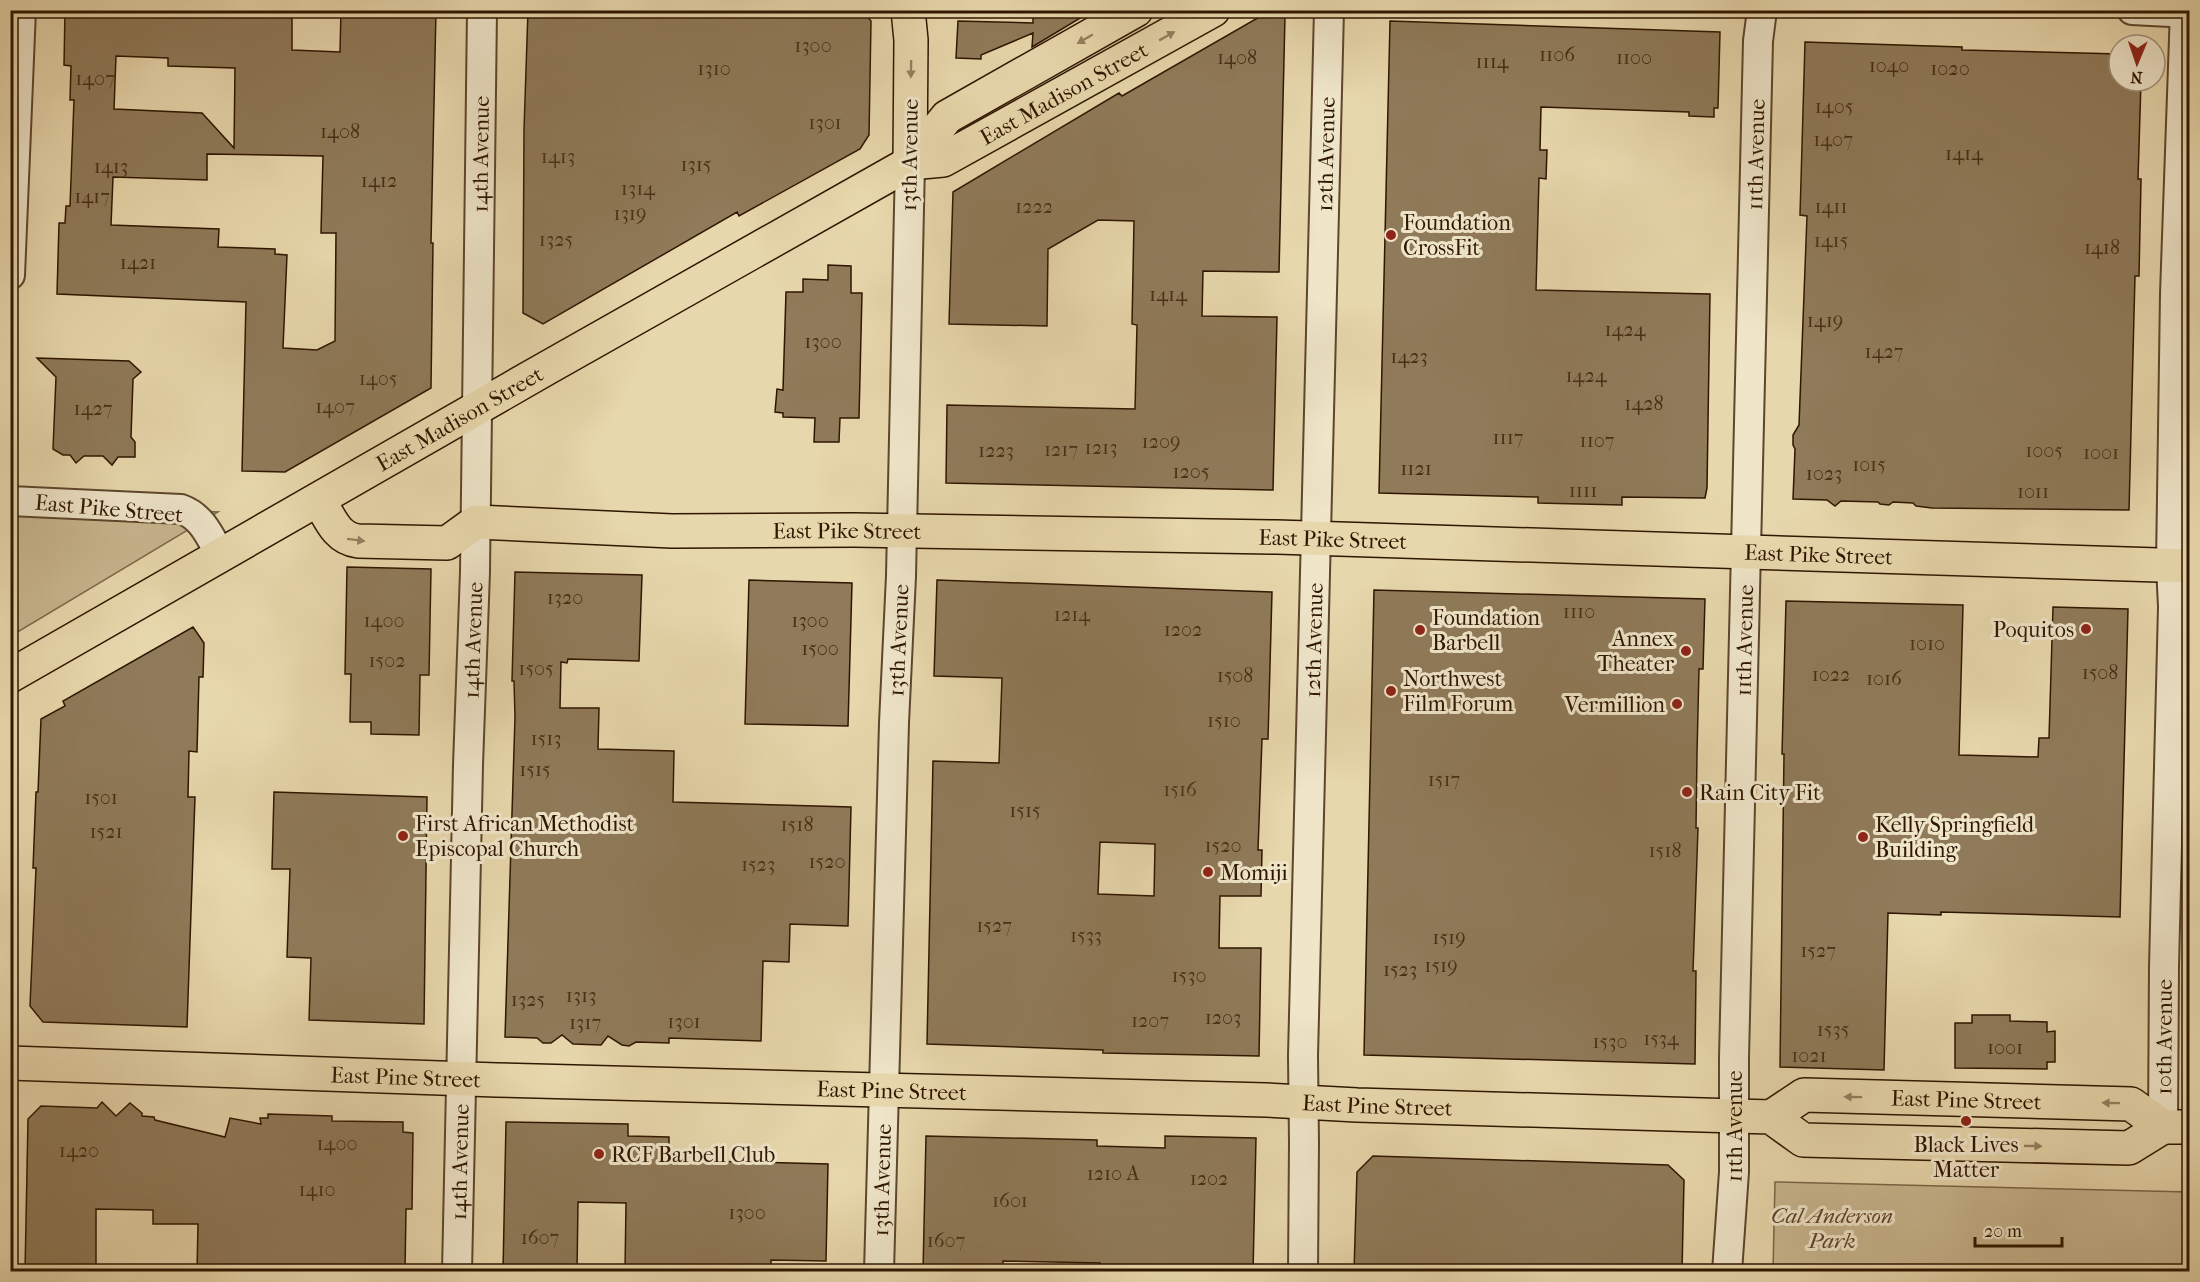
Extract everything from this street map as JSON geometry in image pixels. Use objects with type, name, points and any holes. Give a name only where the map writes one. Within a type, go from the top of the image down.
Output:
[{"type":"main road","name":"13th Avenue","points":[[908,10],[911,40],[910,163]]},
{"type":"main road","name":"East Madison Street","points":[[10,676],[910,163],[947,117],[1136,10]]},
{"type":"main road","name":"East Madison Street","points":[[910,163],[943,160],[1213,10]]},
{"type":"main road","points":[[319,500],[338,533],[346,539],[358,541],[447,543],[476,522]]},
{"type":"main road","name":"East Pike Street","points":[[476,522],[672,531],[901,531],[1314,538],[2180,565]]},
{"type":"main road","name":"East Pine Street","points":[[10,1063],[460,1079],[1304,1101],[1376,1106],[1771,1117],[1803,1140],[2129,1148],[2176,1127]]},
{"type":"main road","name":"East Pine Street","points":[[1771,1117],[1804,1095],[2131,1104],[2176,1127]]},
{"type":"street","points":[[10,275],[21,10]]},
{"type":"street","name":"14th Avenue","points":[[457,1272],[460,1079],[476,522],[482,10]]},
{"type":"street","name":"12th Avenue","points":[[1303,1272],[1303,1056],[1312,720],[1314,538],[1329,10]]},
{"type":"street","name":"11th Avenue","points":[[1727,1272],[1734,1172],[1745,552],[1758,41],[1762,10]]},
{"type":"street","points":[[2132,10],[2186,12]]},
{"type":"street","name":"10th Avenue","points":[[2176,1127],[2164,966],[2173,606],[2180,565],[2175,305],[2186,12]]},
{"type":"street","name":"13th Avenue","points":[[879,1272],[910,163]]},
{"type":"street","name":"East Pike Street","points":[[10,501],[181,509],[192,513],[201,521],[221,556]]},
{"type":"green space","points":[[11,504],[218,512],[11,636]]},
{"type":"green space","name":"Cal Anderson Park","points":[[1775,1182],[2189,1192],[2189,1271],[1773,1271]]},
{"type":"building","points":[[65,10],[292,10],[292,50],[340,52],[341,10],[436,10],[431,243],[433,243],[431,388],[285,472],[242,471],[246,302],[57,294],[59,223],[65,223],[66,206],[70,206],[74,100],[70,100],[71,66],[64,65]],"holes":[[[116,56],[168,58],[168,66],[235,68],[234,148],[202,113],[114,109]],[[207,154],[323,156],[321,233],[336,233],[335,341],[317,350],[283,348],[287,255],[275,254],[275,249],[218,247],[219,229],[111,225],[113,177],[207,180]]]},
{"type":"building","points":[[528,10],[862,10],[871,21],[869,135],[860,149],[739,216],[737,212],[543,324],[523,313],[524,130]]},
{"type":"building","points":[[1033,13],[1087,14],[1032,47],[1033,33],[981,55],[981,59],[956,58],[958,21],[1033,23]]},
{"type":"building","points":[[1261,16],[1285,16],[1279,272],[1203,271],[1202,316],[1277,317],[1273,490],[946,483],[947,405],[1135,409],[1137,325],[1132,324],[1134,221],[1098,220],[1048,249],[1047,326],[949,324],[953,192],[1119,93],[1122,96]]},
{"type":"building","points":[[1390,21],[1720,32],[1718,108],[1714,108],[1714,117],[1689,116],[1689,112],[1541,107],[1540,150],[1547,150],[1546,179],[1539,178],[1536,290],[1710,294],[1705,498],[1622,497],[1622,505],[1538,503],[1538,497],[1379,493]]},
{"type":"building","points":[[1805,42],[1962,47],[1962,50],[2107,54],[2107,93],[2141,93],[2138,179],[2141,179],[2139,276],[2135,276],[2129,510],[1932,508],[1916,506],[1913,503],[1893,502],[1889,505],[1878,502],[1841,501],[1835,506],[1827,500],[1793,499],[1795,449],[1793,435],[1799,425],[1807,216],[1800,215]]},
{"type":"building","points":[[828,265],[851,266],[851,293],[862,293],[859,418],[840,418],[839,442],[814,442],[815,418],[783,417],[783,413],[775,412],[777,389],[783,390],[786,292],[803,292],[803,279],[828,280]]},
{"type":"building","points":[[37,358],[129,361],[141,372],[133,379],[131,437],[135,442],[135,457],[118,457],[112,465],[103,456],[84,456],[76,463],[70,455],[63,455],[53,449],[56,377]]},
{"type":"building","points":[[347,567],[431,569],[429,675],[420,675],[419,735],[371,734],[371,722],[350,722],[351,674],[345,674]]},
{"type":"building","points":[[515,572],[642,575],[639,661],[568,659],[567,663],[561,662],[560,708],[599,708],[598,749],[674,751],[673,802],[851,807],[848,926],[790,924],[789,962],[763,961],[761,1041],[669,1038],[669,1043],[636,1042],[629,1046],[622,1045],[608,1036],[601,1045],[573,1044],[562,1035],[551,1043],[543,1043],[537,1038],[505,1037],[515,717],[514,681],[512,681]]},
{"type":"building","points":[[749,580],[852,583],[848,726],[745,724]]},
{"type":"building","points":[[937,580],[1272,592],[1268,739],[1262,739],[1258,850],[1262,850],[1261,896],[1220,896],[1219,948],[1261,948],[1259,1056],[1103,1053],[1103,1050],[927,1044],[933,761],[999,763],[1002,678],[934,676]],"holes":[[[1100,842],[1155,844],[1154,896],[1098,894]]]},
{"type":"building","points":[[1374,590],[1705,599],[1703,669],[1699,669],[1697,753],[1696,828],[1698,828],[1693,971],[1696,971],[1695,1064],[1364,1055]]},
{"type":"building","points":[[1786,601],[1963,605],[1959,755],[2038,757],[2039,738],[2049,738],[2053,607],[2128,609],[2120,917],[1941,912],[1941,915],[1888,913],[1884,1070],[1780,1067],[1784,754],[1782,754]]},
{"type":"building","points":[[193,627],[204,643],[203,677],[199,677],[197,752],[189,751],[188,797],[195,797],[187,1027],[43,1022],[30,1006],[36,868],[33,868],[41,719],[65,706],[63,701]]},
{"type":"building","points":[[274,792],[427,797],[424,1024],[309,1020],[311,958],[287,957],[290,869],[272,869]]},
{"type":"building","points":[[1972,1015],[2010,1015],[2010,1021],[2047,1022],[2047,1032],[2055,1031],[2055,1062],[2047,1062],[2047,1069],[1955,1068],[1955,1023],[1972,1023]]},
{"type":"building","points":[[102,1102],[116,1116],[130,1103],[142,1113],[142,1116],[154,1117],[155,1120],[225,1137],[230,1118],[261,1124],[260,1118],[268,1118],[268,1114],[332,1116],[332,1121],[403,1122],[403,1132],[413,1133],[412,1209],[406,1209],[405,1272],[197,1272],[198,1224],[153,1224],[153,1210],[96,1209],[96,1272],[25,1272],[28,1119],[41,1106],[97,1108]]},
{"type":"building","points":[[506,1122],[628,1124],[628,1136],[669,1137],[669,1160],[828,1164],[826,1261],[771,1260],[771,1272],[727,1272],[727,1267],[666,1266],[666,1272],[625,1272],[626,1203],[578,1202],[577,1272],[503,1272]]},
{"type":"building","points":[[926,1136],[1097,1140],[1097,1146],[1165,1148],[1165,1136],[1256,1138],[1253,1272],[1100,1272],[1100,1263],[1003,1261],[1003,1272],[923,1272]]},
{"type":"building","points":[[1373,1156],[1668,1165],[1684,1180],[1682,1271],[1354,1272],[1357,1172]]},
{"type":"place","name":"Foundation CrossFit","points":[[1391,235]]},
{"type":"place","name":"Poquitos","points":[[2086,629]]},
{"type":"place","name":"Foundation Barbell","points":[[1420,630]]},
{"type":"place","name":"Annex Theater","points":[[1686,651]]},
{"type":"place","name":"Northwest Film Forum","points":[[1391,691]]},
{"type":"place","name":"Vermillion","points":[[1677,704]]},
{"type":"place","name":"Rain City Fit","points":[[1687,792]]},
{"type":"place","name":"First African Methodist Episcopal Church","points":[[403,836]]},
{"type":"place","name":"Kelly Springfield Building","points":[[1863,837]]},
{"type":"place","name":"Momiji","points":[[1208,872]]},
{"type":"place","name":"Black Lives Matter","points":[[1966,1121]]},
{"type":"place","name":"RCF Barbell Club","points":[[599,1154]]}]
